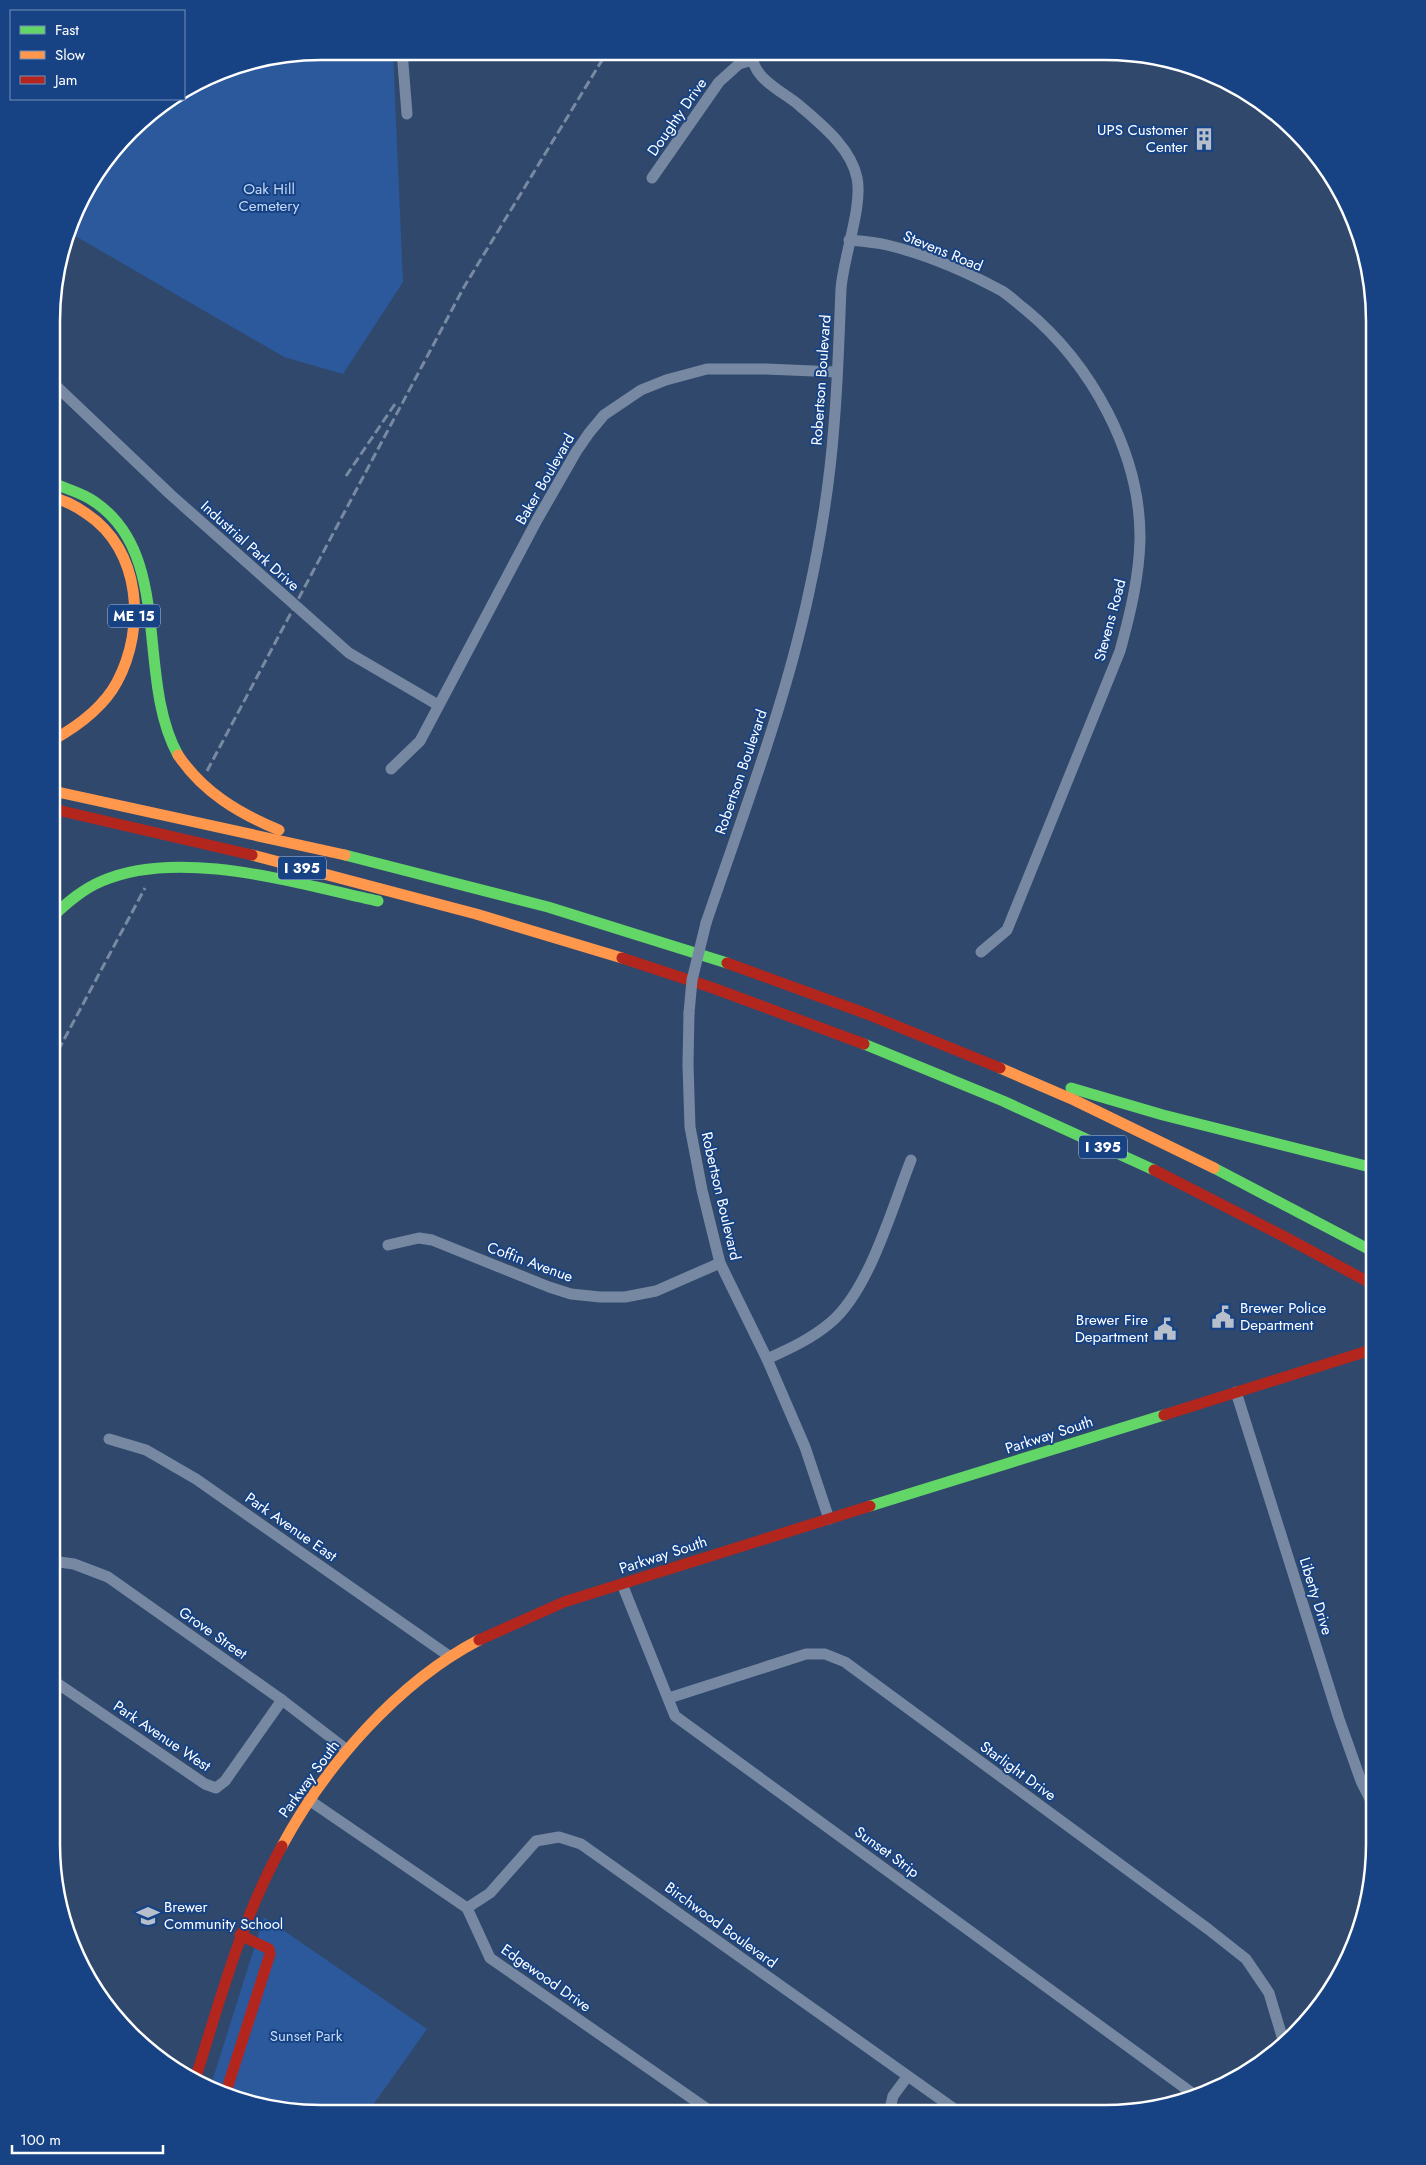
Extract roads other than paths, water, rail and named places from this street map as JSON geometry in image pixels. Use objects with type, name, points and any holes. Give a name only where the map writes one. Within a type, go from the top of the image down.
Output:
[{"type":"main road","points":[[60,485],[80,492],[102,505],[115,517],[130,539],[138,556],[146,584],[162,717],[173,746],[196,778],[223,802],[256,821],[378,863]]},
{"type":"main road","name":"ME 15","points":[[60,501],[85,511],[113,537],[130,577],[135,612],[134,630],[128,656],[111,690],[101,704],[84,721],[60,736]]},
{"type":"main road","name":"I 395","points":[[60,793],[482,888],[627,930],[779,981],[995,1066],[1140,1132],[1245,1183],[1366,1248]]},
{"type":"main road","name":"I 395","points":[[60,811],[308,870],[549,936],[762,1006],[960,1083],[1061,1127],[1195,1190],[1366,1281]]},
{"type":"main road","points":[[60,910],[82,891],[110,877],[153,869],[186,868],[262,877],[549,936]]},
{"type":"main road","points":[[904,1029],[1072,1088],[1139,1109],[1366,1166]]},
{"type":"main road","name":"Parkway South","points":[[197,2073],[240,1935],[283,1844],[309,1800],[347,1750],[386,1708],[449,1656],[507,1626],[564,1602],[1366,1352]]},
{"type":"main road","points":[[227,2087],[270,1954],[269,1949],[264,1945],[240,1935]]},
{"type":"street","points":[[403,60],[407,114]]},
{"type":"street","name":"Doughty Drive","points":[[652,178],[719,82],[746,60]]},
{"type":"street","name":"Robertson Boulevard","points":[[754,60],[763,78],[798,104],[835,139],[849,157],[857,179],[857,193],[841,286],[838,372],[826,500],[802,624],[773,728],[706,923],[694,971],[688,1013],[690,1127],[702,1190],[720,1263],[767,1359],[805,1447],[828,1519]]},
{"type":"street","name":"Stevens Road","points":[[849,240],[886,244],[963,272],[1003,292],[1035,318],[1060,342],[1076,362],[1106,408],[1122,445],[1135,497],[1140,538],[1138,576],[1120,651],[1007,930],[981,952]]},
{"type":"street","name":"Baker Boulevard","points":[[391,769],[420,741],[571,461],[589,433],[604,415],[641,390],[666,380],[707,370],[766,369],[838,372]]},
{"type":"street","name":"Industrial Park Drive","points":[[60,391],[178,502],[349,654],[438,705]]},
{"type":"street","points":[[767,1359],[813,1336],[830,1323],[854,1295],[866,1274],[911,1160]]},
{"type":"street","name":"Coffin Avenue","points":[[388,1245],[419,1238],[432,1240],[549,1287],[570,1294],[600,1297],[625,1297],[656,1291],[720,1263]]},
{"type":"street","name":"Liberty Drive","points":[[1236,1392],[1339,1720],[1366,1791]]},
{"type":"street","name":"Park Avenue East","points":[[109,1439],[146,1450],[196,1480],[449,1656]]},
{"type":"street","name":"Grove Street","points":[[60,1562],[74,1564],[108,1578],[282,1700],[347,1750]]},
{"type":"street","name":"Sunset Strip","points":[[622,1584],[675,1716],[1189,2091]]},
{"type":"street","name":"Starlight Drive","points":[[669,1698],[806,1654],[825,1654],[845,1662],[1208,1929],[1246,1960],[1269,1993],[1282,2035]]},
{"type":"street","name":"Park Avenue West","points":[[60,1684],[205,1784],[216,1788],[225,1781],[282,1700]]},
{"type":"street","points":[[309,1800],[467,1908]]},
{"type":"street","name":"Birchwood Boulevard","points":[[467,1908],[490,1893],[536,1841],[559,1837],[581,1844],[948,2105]]},
{"type":"street","name":"Edgewood Drive","points":[[467,1908],[490,1958],[701,2105]]},
{"type":"street","points":[[891,2105],[893,2096],[907,2077]]},
{"type":"railway","points":[[207,771],[464,287],[602,60]]},
{"type":"railway","points":[[346,476],[397,401]]},
{"type":"railway","points":[[60,1047],[145,888]]},
{"type":"place","name":"UPS Customer Center","points":[[1204,139]]},
{"type":"place","name":"Brewer Police Department","points":[[1223,1317]]},
{"type":"place","name":"Brewer Fire Department","points":[[1165,1329]]},
{"type":"place","name":"Brewer Community School","points":[[148,1916]]},
{"type":"park label","name":"Oak Hill Cemetery","points":[[269,198]]},
{"type":"park label","name":"Sunset Park","points":[[306,2036]]}]
